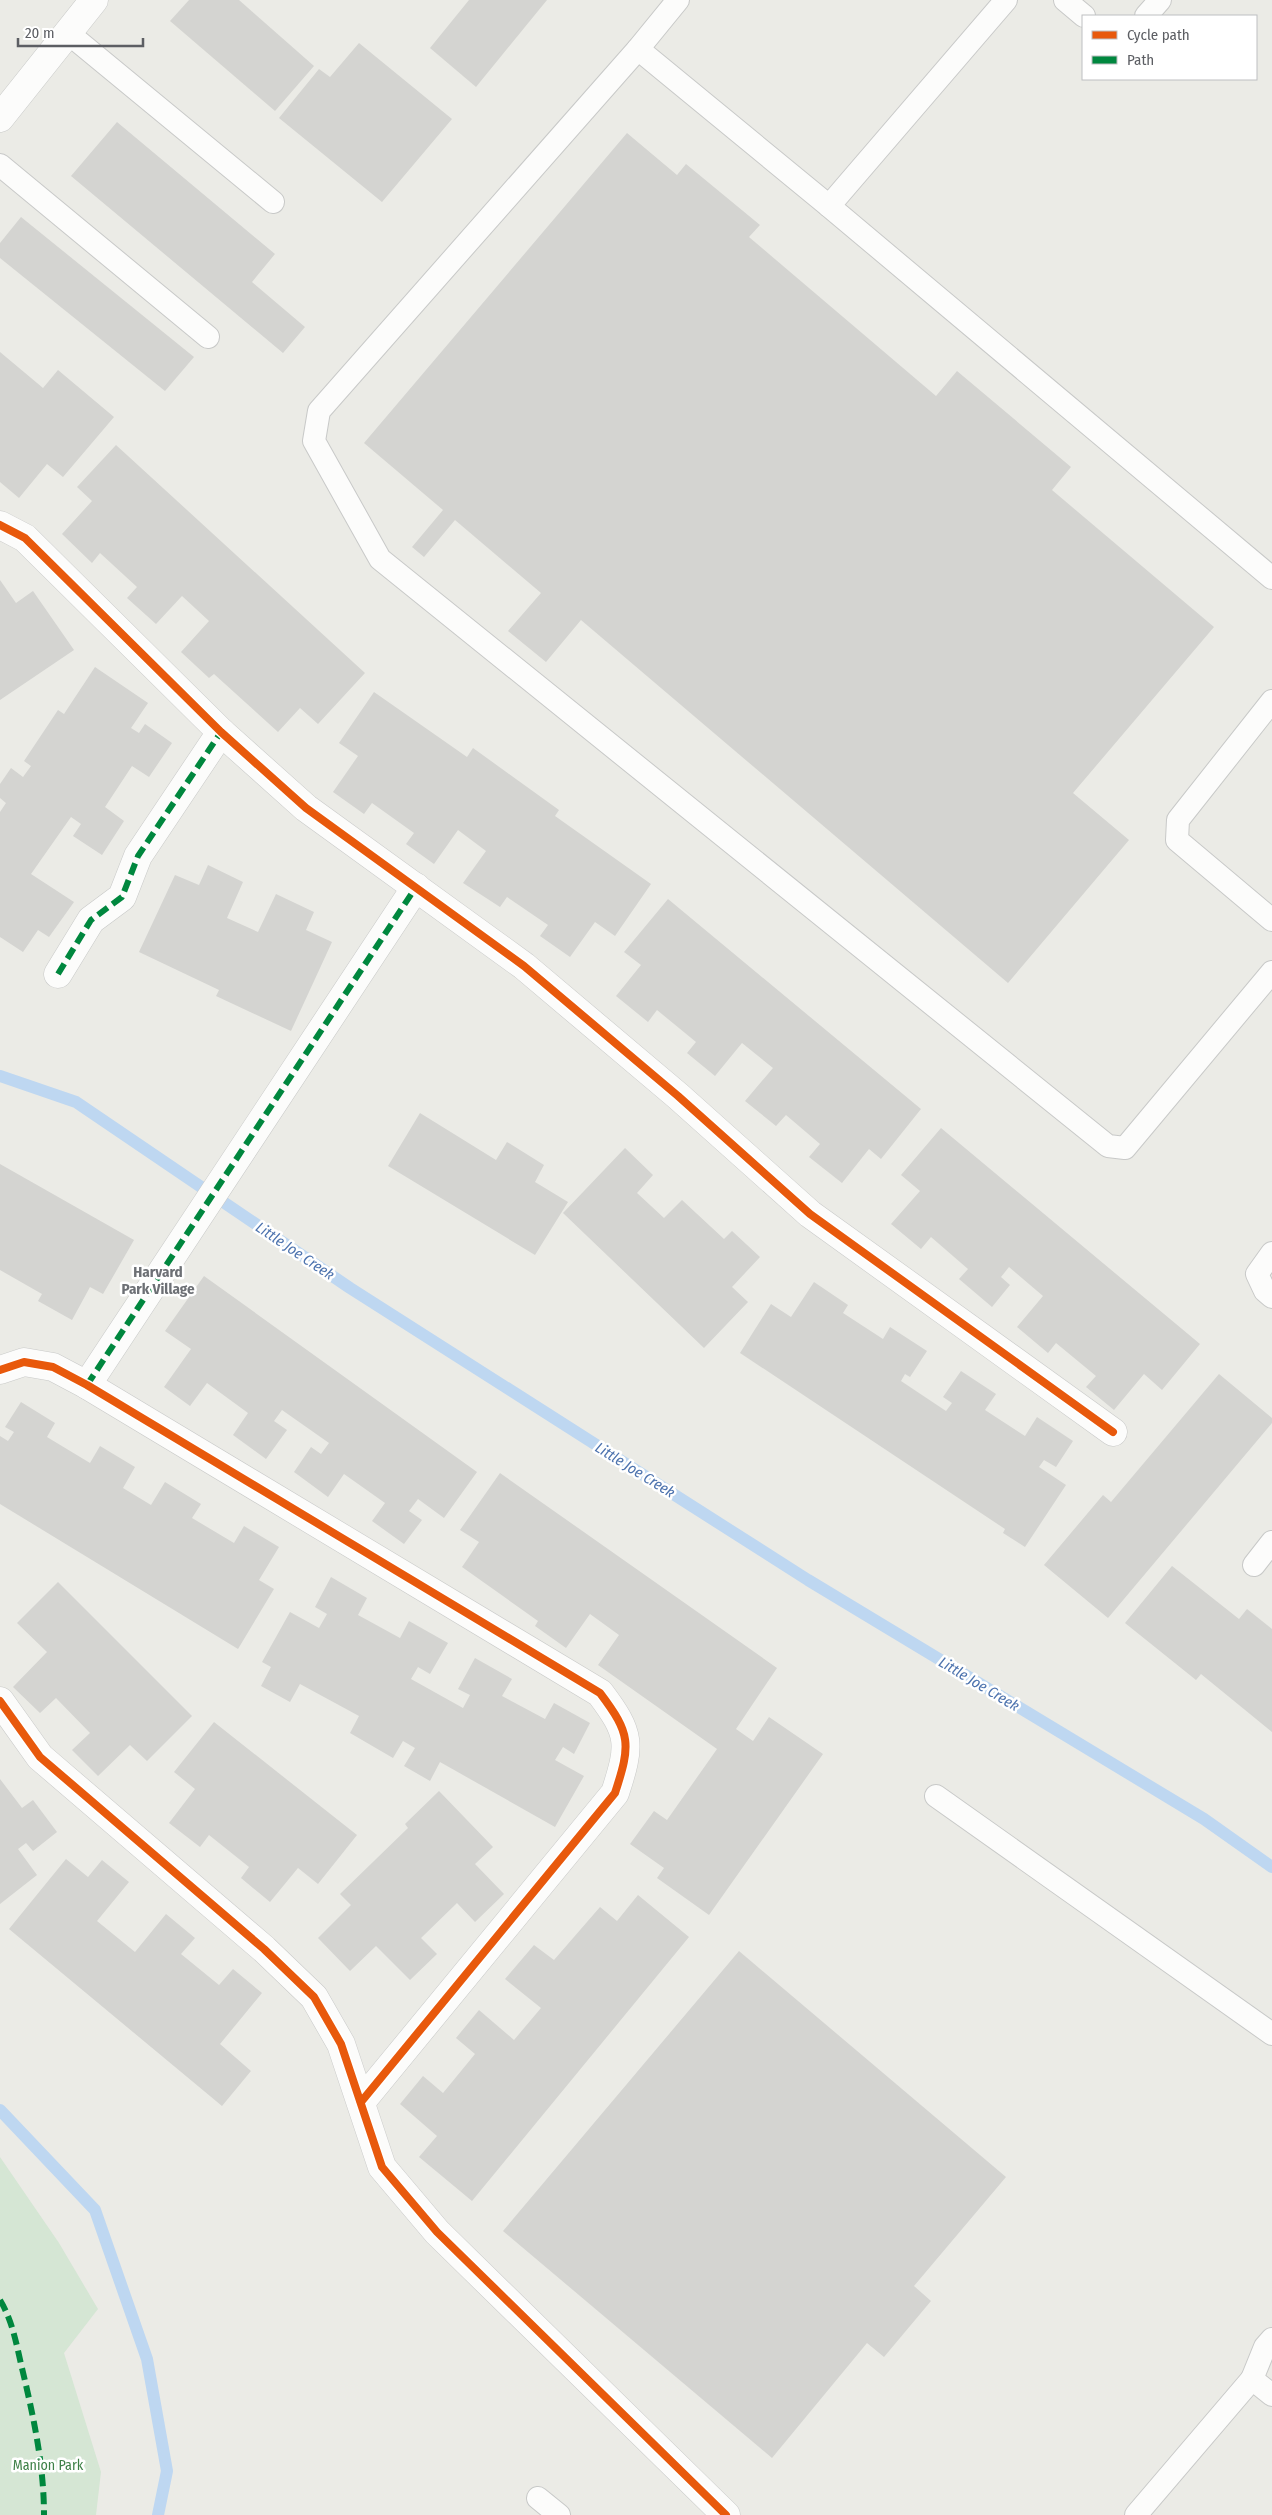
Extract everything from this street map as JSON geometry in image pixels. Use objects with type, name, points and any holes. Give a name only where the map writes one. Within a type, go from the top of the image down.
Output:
[{"type":"street","points":[[0,118],[94,0]]},
{"type":"street","points":[[0,526],[24,538],[221,732],[306,808],[524,966],[678,1096],[810,1214],[1113,1432]]},
{"type":"street","points":[[58,974],[91,920],[122,897],[138,856],[221,732]]},
{"type":"street","points":[[87,1385],[416,887]]},
{"type":"street","points":[[0,1370],[24,1362],[53,1367],[87,1385],[600,1693],[620,1719],[627,1741],[624,1766],[615,1793],[361,2102]]},
{"type":"street","points":[[0,1701],[40,1757],[264,1949],[314,1997],[341,2044],[382,2167],[438,2232],[726,2515]]},
{"type":"lane","points":[[678,0],[638,49],[319,411],[314,441],[380,559],[1108,1146],[1126,1148],[1272,972]]},
{"type":"lane","points":[[828,206],[1006,0]]},
{"type":"lane","points":[[1065,0],[1083,15]]},
{"type":"lane","points":[[1147,15],[1160,0]]},
{"type":"lane","points":[[68,32],[273,202]]},
{"type":"lane","points":[[638,49],[1268,565]]},
{"type":"lane","points":[[0,165],[208,337]]},
{"type":"lane","points":[[1272,701],[1178,820],[1178,840],[1272,920]]},
{"type":"lane","points":[[1272,1253],[1257,1274],[1264,1291],[1272,1297]]},
{"type":"lane","points":[[1254,1565],[1272,1542]]},
{"type":"lane","points":[[936,1796],[1272,2034]]},
{"type":"lane","points":[[1136,2515],[1252,2379],[1265,2346],[1272,2339]]},
{"type":"lane","points":[[1252,2379],[1272,2395]]},
{"type":"lane","points":[[538,2498],[559,2515]]},
{"type":"green space","name":"Manion Park","points":[[0,2157],[59,2243],[98,2309],[64,2353],[101,2472],[96,2515],[0,2515]]},
{"type":"building","points":[[189,0],[239,0],[314,66],[275,111],[170,21]]},
{"type":"building","points":[[469,0],[547,0],[476,87],[430,48]]},
{"type":"building","points":[[359,43],[452,119],[382,202],[279,118],[319,69],[330,77]]},
{"type":"building","points":[[117,122],[275,254],[252,282],[305,327],[283,353],[71,176]]},
{"type":"building","points":[[627,133],[677,175],[686,164],[760,225],[749,237],[936,396],[957,371],[1071,467],[1052,490],[1214,627],[1073,793],[1129,840],[1008,983],[581,620],[546,662],[508,631],[541,593],[455,520],[424,557],[412,547],[443,510],[364,443]]},
{"type":"building","points":[[21,217],[194,357],[165,391],[0,258],[0,243]]},
{"type":"building","points":[[0,352],[43,388],[58,370],[114,417],[63,477],[47,464],[19,498],[0,482]]},
{"type":"building","points":[[116,445],[365,673],[318,724],[300,708],[278,732],[214,674],[209,678],[181,652],[209,621],[182,596],[156,624],[127,598],[137,587],[100,553],[92,563],[62,534],[92,501],[77,487]]},
{"type":"building","points":[[0,580],[16,603],[33,591],[74,650],[0,700]]},
{"type":"building","points":[[95,667],[148,703],[131,728],[139,733],[145,724],[172,743],[149,777],[132,766],[105,807],[124,821],[102,855],[73,836],[81,824],[71,817],[31,874],[74,902],[49,937],[38,930],[23,952],[0,937],[0,812],[6,803],[0,798],[0,784],[11,768],[23,777],[31,766],[24,761],[58,710],[64,714]]},
{"type":"building","points":[[374,692],[467,757],[473,748],[559,810],[555,816],[651,884],[615,936],[595,922],[570,957],[540,936],[548,925],[507,897],[500,907],[463,883],[486,851],[458,830],[434,864],[406,844],[414,833],[372,803],[364,814],[333,792],[358,756],[339,743]]},
{"type":"building","points":[[208,865],[243,882],[227,918],[258,932],[276,894],[314,912],[306,930],[332,942],[291,1031],[216,996],[219,990],[139,952],[175,875],[199,885]]},
{"type":"building","points":[[668,899],[921,1109],[881,1159],[869,1149],[842,1183],[809,1157],[820,1144],[786,1115],[776,1126],[745,1101],[773,1068],[742,1043],[715,1076],[687,1053],[696,1042],[657,1010],[648,1022],[616,996],[641,965],[624,952]]},
{"type":"building","points":[[420,1113],[496,1160],[507,1142],[544,1165],[535,1182],[568,1202],[535,1255],[388,1166]]},
{"type":"building","points":[[941,1128],[1200,1344],[1162,1390],[1144,1374],[1114,1410],[1086,1387],[1096,1376],[1056,1343],[1048,1353],[1017,1327],[1043,1296],[1009,1267],[1001,1277],[1010,1285],[992,1307],[959,1279],[968,1269],[931,1237],[921,1249],[891,1224],[920,1191],[901,1175]]},
{"type":"building","points":[[625,1148],[653,1175],[637,1193],[664,1218],[682,1200],[724,1239],[732,1231],[760,1257],[732,1287],[748,1302],[704,1348],[563,1213]]},
{"type":"building","points":[[0,1164],[134,1240],[103,1294],[90,1287],[72,1320],[38,1301],[42,1294],[0,1270]]},
{"type":"building","points":[[204,1276],[477,1472],[444,1518],[418,1499],[409,1511],[422,1520],[404,1544],[372,1521],[385,1503],[344,1474],[328,1497],[294,1472],[311,1447],[321,1454],[329,1443],[282,1410],[274,1421],[287,1430],[266,1459],[233,1435],[248,1413],[207,1383],[190,1406],[164,1387],[191,1349],[165,1331]]},
{"type":"building","points":[[814,1282],[848,1305],[843,1313],[883,1339],[890,1327],[927,1351],[910,1377],[905,1374],[901,1381],[946,1411],[952,1403],[943,1397],[961,1371],[996,1394],[985,1410],[1025,1436],[1037,1417],[1073,1441],[1056,1467],[1044,1460],[1039,1467],[1066,1485],[1025,1547],[1003,1533],[1005,1529],[740,1353],[771,1304],[791,1317]]},
{"type":"building","points":[[1219,1374],[1272,1418],[1272,1423],[1108,1618],[1044,1565],[1103,1495],[1111,1502]]},
{"type":"building","points":[[21,1402],[55,1423],[47,1437],[90,1463],[100,1446],[135,1467],[123,1488],[151,1505],[165,1482],[201,1504],[192,1518],[234,1543],[244,1526],[279,1547],[259,1580],[274,1589],[238,1649],[0,1504],[0,1436],[8,1441],[14,1432],[5,1427]]},
{"type":"building","points":[[500,1473],[777,1668],[736,1729],[753,1741],[769,1717],[823,1754],[709,1915],[657,1878],[664,1868],[630,1844],[654,1811],[667,1820],[717,1749],[598,1665],[619,1635],[590,1614],[566,1648],[535,1626],[538,1621],[462,1567],[479,1542],[460,1530]]},
{"type":"building","points":[[1172,1566],[1239,1619],[1247,1609],[1272,1629],[1272,1732],[1201,1674],[1196,1680],[1125,1623]]},
{"type":"building","points":[[331,1577],[367,1598],[358,1615],[400,1638],[409,1621],[448,1643],[430,1674],[418,1667],[411,1679],[463,1708],[470,1695],[458,1689],[475,1658],[512,1679],[502,1696],[545,1719],[554,1703],[590,1723],[574,1754],[563,1747],[555,1760],[584,1776],[555,1827],[440,1762],[430,1781],[404,1766],[415,1748],[403,1741],[393,1758],[350,1733],[359,1716],[300,1684],[290,1702],[261,1686],[271,1667],[262,1662],[290,1612],[319,1628],[327,1614],[315,1607]]},
{"type":"building","points":[[58,1582],[192,1716],[147,1761],[130,1745],[98,1776],[72,1750],[90,1733],[56,1698],[40,1713],[13,1687],[47,1652],[17,1623]]},
{"type":"building","points":[[214,1722],[357,1835],[318,1884],[298,1868],[270,1902],[241,1878],[249,1867],[209,1835],[200,1847],[169,1823],[195,1789],[174,1772]]},
{"type":"building","points":[[0,1779],[22,1808],[33,1800],[57,1832],[33,1851],[26,1843],[18,1849],[37,1875],[0,1904]]},
{"type":"building","points":[[439,1791],[493,1847],[475,1864],[504,1894],[475,1922],[457,1903],[421,1938],[437,1954],[410,1980],[376,1946],[350,1971],[318,1938],[351,1905],[340,1894],[408,1828],[405,1824]]},
{"type":"building","points":[[66,1859],[88,1877],[102,1860],[129,1882],[97,1921],[135,1952],[166,1914],[195,1938],[181,1954],[219,1985],[233,1969],[262,1993],[220,2044],[251,2071],[222,2106],[9,1929]]},
{"type":"building","points":[[638,1895],[689,1937],[472,2201],[419,2157],[437,2136],[400,2104],[423,2076],[443,2093],[475,2054],[456,2038],[479,2010],[514,2040],[541,2008],[505,1979],[534,1945],[554,1960],[600,1907],[617,1921]]},
{"type":"building","points":[[739,1951],[1006,2177],[914,2286],[931,2301],[884,2357],[867,2343],[772,2458],[503,2231]]},
{"type":"waterway","name":"Little Joe Creek","points":[[0,1076],[76,1102],[350,1288],[808,1580],[1204,1819],[1272,1867]]},
{"type":"waterway","points":[[0,2110],[95,2210],[147,2359],[167,2471],[158,2515]]},
{"type":"marked path","points":[[58,974],[91,920],[122,897],[138,856],[221,732]]},
{"type":"marked path","points":[[87,1385],[416,887]]},
{"type":"marked path","points":[[0,2300],[8,2315],[13,2331],[34,2420],[40,2458],[44,2515]]},
{"type":"cycle path","points":[[0,525],[25,538],[221,732],[306,808],[524,966],[678,1096],[810,1214],[1113,1432]]},
{"type":"cycle path","points":[[0,1370],[24,1362],[53,1367],[87,1385],[600,1693],[618,1719],[623,1730],[625,1751],[624,1762],[615,1793],[361,2102]]},
{"type":"cycle path","points":[[0,1701],[40,1757],[264,1949],[314,1997],[341,2044],[382,2167],[437,2232],[726,2515]]},
{"type":"district","name":"Harvard Park Village","points":[[158,1280]]}]
